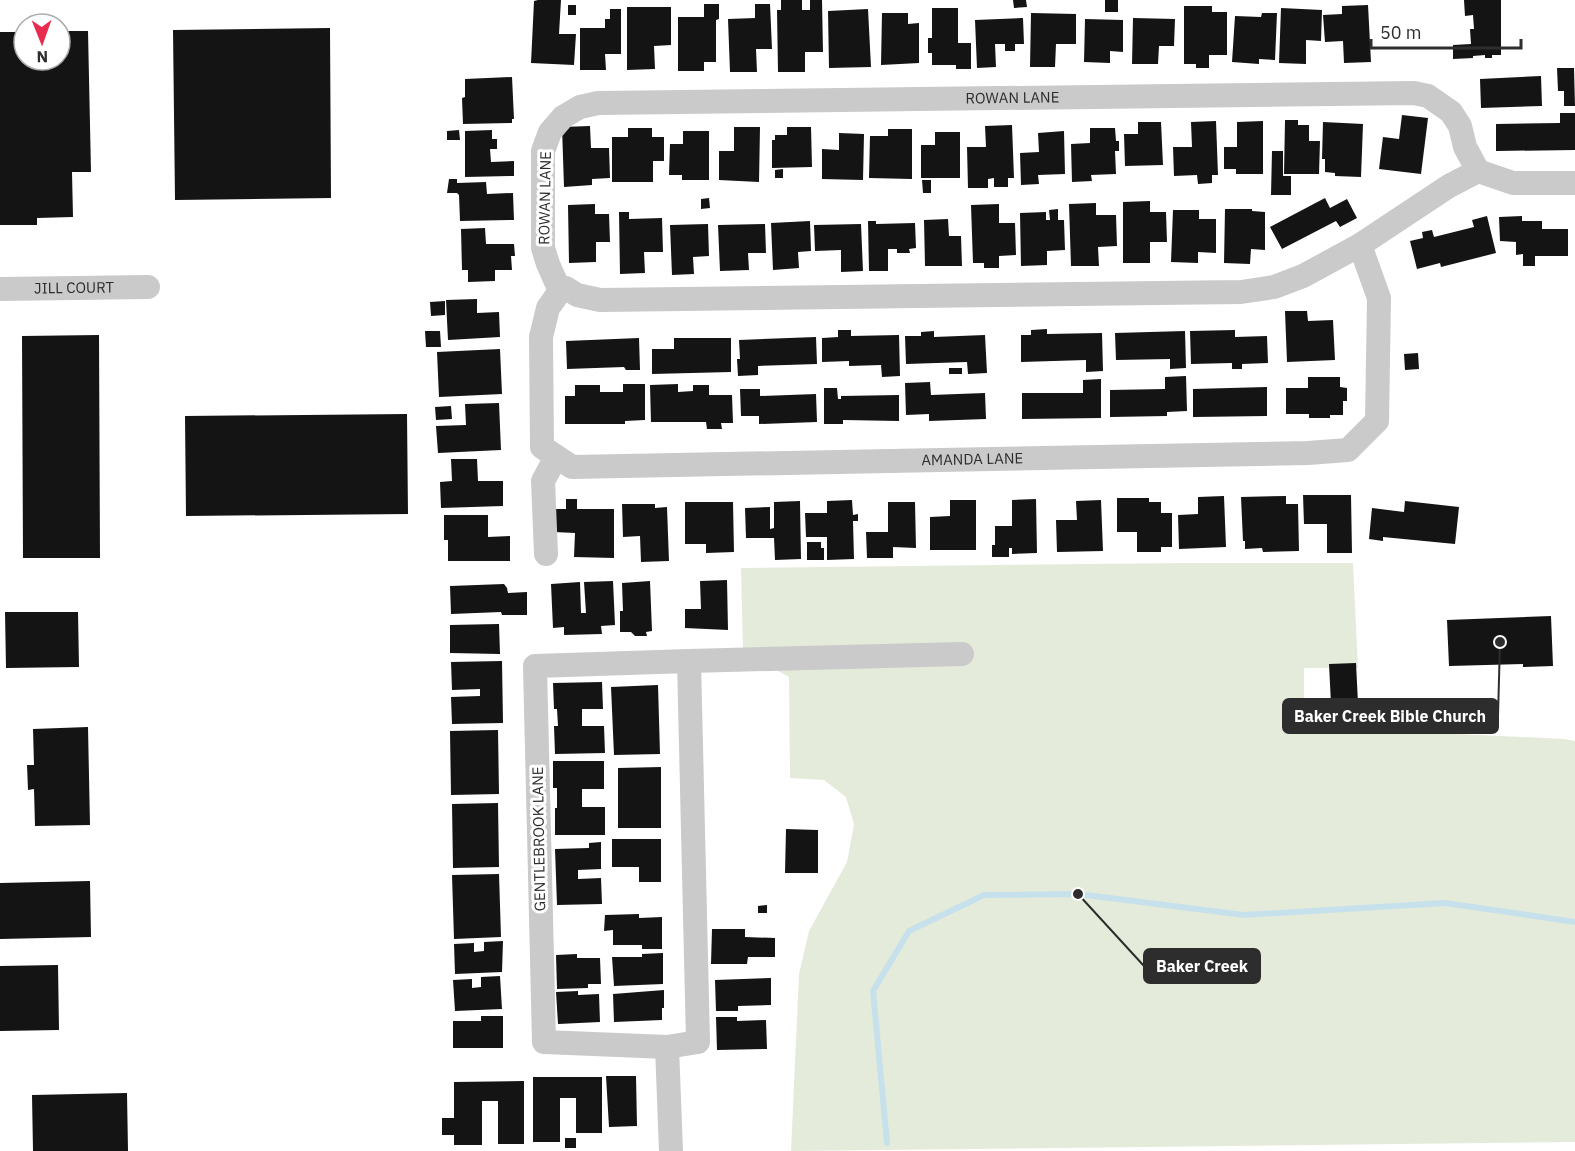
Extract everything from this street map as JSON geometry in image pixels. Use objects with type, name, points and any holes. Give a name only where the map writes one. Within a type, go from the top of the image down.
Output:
[{"type":"street","name":"ROWAN LANE","points":[[560,291],[543,248],[543,151],[550,132],[563,117],[580,107],[598,103],[1414,93],[1428,96],[1451,112],[1460,126],[1465,147],[1478,171]]},
{"type":"street","points":[[546,554],[543,481],[556,457],[542,447],[541,337],[548,308],[560,291],[566,288],[577,295],[600,300],[1241,292],[1274,287],[1303,276],[1360,245],[1449,186],[1478,171],[1513,183],[1575,183]]},
{"type":"street","name":"AMANDA LANE","points":[[556,457],[573,467],[1296,453],[1348,450],[1377,421],[1379,298],[1360,245]]},
{"type":"street","name":"JILL COURT","points":[[0,289],[148,287]]},
{"type":"street","name":"GENTLEBROOK LANE","points":[[689,661],[698,1042],[667,1047],[544,1042],[535,666],[689,661],[962,654]]},
{"type":"street","points":[[667,1047],[671,1151]]},
{"type":"green space","points":[[1353,563],[1358,668],[1304,668],[1304,701],[1334,728],[1575,741],[1575,1142],[791,1151],[799,974],[809,931],[847,862],[854,824],[846,797],[824,780],[790,778],[789,677],[743,652],[741,568]]},
{"type":"building","points":[[561,0],[559,34],[576,34],[574,65],[531,63],[534,1]]},
{"type":"building","points":[[781,0],[802,0],[802,10],[810,10],[810,0],[822,0],[823,52],[805,52],[805,72],[778,72],[777,10],[781,10]]},
{"type":"building","points":[[1013,0],[1026,0],[1027,7],[1014,8]]},
{"type":"building","points":[[1105,0],[1118,0],[1118,12],[1105,12]]},
{"type":"building","points":[[1464,0],[1501,0],[1501,55],[1492,55],[1492,58],[1485,58],[1485,55],[1453,59],[1453,45],[1471,44],[1470,29],[1474,29],[1473,15],[1465,16]]},
{"type":"building","points":[[704,4],[719,4],[719,19],[716,20],[716,62],[704,62],[704,71],[678,71],[678,17],[704,17]]},
{"type":"building","points":[[755,4],[770,4],[772,49],[756,49],[757,72],[730,72],[728,19],[755,18]]},
{"type":"building","points":[[568,5],[576,5],[576,15],[568,15]]},
{"type":"building","points":[[1368,5],[1371,62],[1344,63],[1343,41],[1325,42],[1323,15],[1342,14],[1342,6]]},
{"type":"building","points":[[1184,6],[1212,6],[1212,12],[1227,12],[1227,55],[1209,55],[1209,68],[1196,68],[1196,64],[1184,64]]},
{"type":"building","points":[[627,7],[671,7],[671,45],[654,46],[655,69],[627,70]]},
{"type":"building","points":[[932,8],[958,8],[958,43],[971,43],[971,69],[956,69],[956,65],[932,65],[932,53],[928,53],[928,38],[932,38]]},
{"type":"building","points":[[1281,8],[1322,10],[1321,41],[1306,40],[1306,64],[1279,63]]},
{"type":"building","points":[[610,9],[621,9],[621,54],[605,54],[606,70],[580,70],[580,28],[605,28],[605,19],[610,19]]},
{"type":"building","points":[[868,9],[871,67],[829,68],[828,11]]},
{"type":"building","points":[[882,13],[908,13],[908,24],[919,23],[919,63],[881,65]]},
{"type":"building","points":[[1031,13],[1076,14],[1076,44],[1056,44],[1055,67],[1030,67]]},
{"type":"building","points":[[1262,13],[1277,13],[1275,60],[1259,59],[1259,64],[1232,62],[1235,16],[1261,17]]},
{"type":"building","points":[[1023,18],[1024,44],[1015,44],[1015,51],[1005,51],[1005,44],[995,44],[996,67],[977,68],[975,20]]},
{"type":"building","points":[[1133,18],[1175,19],[1174,46],[1159,46],[1158,64],[1132,64]]},
{"type":"building","points":[[1085,19],[1123,20],[1123,52],[1110,51],[1110,63],[1084,62]]},
{"type":"building","points":[[330,28],[331,198],[175,200],[173,30]]},
{"type":"building","points":[[72,31],[88,31],[91,172],[72,172],[73,217],[37,218],[37,225],[0,225],[0,32],[12,32],[12,72],[72,72]]},
{"type":"building","points":[[1557,68],[1574,68],[1575,106],[1564,106],[1564,91],[1558,91]]},
{"type":"building","points":[[1541,76],[1542,106],[1481,108],[1480,79]]},
{"type":"building","points":[[512,77],[514,119],[512,123],[463,124],[462,98],[465,97],[465,79]]},
{"type":"building","points":[[1560,113],[1575,113],[1575,150],[1496,151],[1496,124],[1560,123]]},
{"type":"building","points":[[1402,115],[1428,118],[1421,174],[1379,169],[1383,137],[1399,139]]},
{"type":"building","points":[[1285,120],[1298,120],[1298,125],[1309,125],[1309,141],[1320,141],[1319,174],[1284,174]]},
{"type":"building","points":[[1216,121],[1218,175],[1212,175],[1212,183],[1198,184],[1197,175],[1174,176],[1173,147],[1192,147],[1191,122]]},
{"type":"building","points":[[1263,121],[1263,174],[1236,174],[1236,169],[1224,169],[1224,147],[1237,147],[1237,122]]},
{"type":"building","points":[[1138,122],[1161,122],[1163,165],[1125,166],[1124,134],[1138,134]]},
{"type":"building","points":[[1323,122],[1363,124],[1361,177],[1335,176],[1335,173],[1325,172],[1325,159],[1322,159]]},
{"type":"building","points":[[1012,125],[1014,178],[1008,178],[1008,187],[994,187],[994,178],[988,179],[988,188],[968,188],[967,147],[986,147],[985,126]]},
{"type":"building","points":[[590,126],[591,148],[609,148],[610,178],[592,179],[592,185],[564,187],[562,127]]},
{"type":"building","points":[[734,127],[760,127],[759,182],[719,180],[719,151],[734,151]]},
{"type":"building","points":[[787,127],[811,127],[812,167],[772,168],[772,140],[775,140],[775,135],[787,135]]},
{"type":"building","points":[[628,128],[652,128],[652,137],[664,137],[664,161],[653,161],[653,182],[612,182],[612,137],[628,137]]},
{"type":"building","points":[[1090,128],[1115,128],[1116,141],[1119,141],[1119,151],[1115,151],[1116,174],[1091,175],[1092,181],[1072,182],[1071,144],[1090,143]]},
{"type":"building","points":[[888,129],[912,129],[912,179],[869,178],[870,136],[888,136]]},
{"type":"building","points":[[459,130],[460,140],[447,140],[447,131]]},
{"type":"building","points":[[492,130],[492,139],[497,139],[497,149],[490,149],[491,162],[514,161],[514,176],[465,177],[465,131]]},
{"type":"building","points":[[683,131],[709,131],[709,180],[682,180],[682,175],[669,175],[670,144],[683,144]]},
{"type":"building","points":[[1064,131],[1065,174],[1038,175],[1039,184],[1021,185],[1020,153],[1039,152],[1038,133]]},
{"type":"building","points":[[935,132],[960,132],[960,178],[921,178],[921,145],[935,145]]},
{"type":"building","points":[[839,133],[864,134],[863,180],[822,179],[822,149],[839,150]]},
{"type":"building","points":[[1272,151],[1283,151],[1283,176],[1291,176],[1291,195],[1271,195]]},
{"type":"building","points":[[783,169],[783,178],[775,178],[775,170]]},
{"type":"building","points":[[449,179],[457,179],[457,183],[486,182],[487,194],[513,193],[514,220],[460,221],[459,195],[447,193]]},
{"type":"building","points":[[922,180],[931,180],[931,193],[923,193]]},
{"type":"building","points":[[709,198],[710,208],[701,209],[701,199]]},
{"type":"building","points":[[1325,198],[1330,208],[1347,199],[1357,218],[1340,227],[1336,221],[1282,249],[1270,227]]},
{"type":"building","points":[[1150,201],[1150,212],[1166,212],[1167,242],[1150,242],[1150,263],[1123,263],[1123,202]]},
{"type":"building","points":[[1096,203],[1096,215],[1116,215],[1117,246],[1098,247],[1099,266],[1071,266],[1069,204]]},
{"type":"building","points":[[595,204],[595,214],[609,214],[610,242],[596,242],[596,262],[569,263],[568,205]]},
{"type":"building","points":[[999,204],[999,223],[1015,223],[1016,255],[999,256],[999,268],[984,268],[984,263],[973,263],[971,205]]},
{"type":"building","points":[[1058,209],[1058,220],[1064,220],[1065,250],[1047,251],[1047,265],[1021,266],[1020,213],[1046,212],[1046,220],[1050,220],[1049,210]]},
{"type":"building","points":[[1225,209],[1252,209],[1252,211],[1265,212],[1265,250],[1251,249],[1250,264],[1224,263]]},
{"type":"building","points":[[1173,210],[1199,210],[1199,219],[1216,219],[1216,253],[1198,252],[1198,263],[1171,262]]},
{"type":"building","points":[[619,212],[629,212],[629,219],[662,218],[663,252],[644,252],[645,273],[620,274]]},
{"type":"building","points":[[1487,216],[1496,253],[1441,267],[1440,263],[1417,269],[1410,241],[1423,238],[1422,232],[1432,230],[1434,237],[1474,227],[1472,220]]},
{"type":"building","points":[[1522,216],[1522,221],[1542,221],[1542,229],[1568,229],[1568,256],[1535,256],[1535,266],[1523,266],[1523,254],[1516,255],[1516,242],[1500,241],[1499,217]]},
{"type":"building","points":[[948,219],[949,236],[961,236],[962,266],[925,266],[924,220]]},
{"type":"building","points":[[810,221],[811,251],[798,252],[799,268],[773,270],[771,223]]},
{"type":"building","points":[[868,221],[876,221],[876,224],[915,223],[916,248],[909,249],[910,253],[897,253],[897,249],[888,249],[888,271],[869,271]]},
{"type":"building","points":[[708,224],[709,256],[693,257],[694,274],[672,275],[670,225]]},
{"type":"building","points":[[765,224],[766,253],[748,253],[749,270],[720,271],[718,225]]},
{"type":"building","points":[[861,224],[863,271],[841,272],[841,250],[815,251],[814,225]]},
{"type":"building","points":[[485,228],[486,244],[514,244],[515,256],[511,256],[512,270],[495,270],[495,281],[468,282],[468,270],[462,270],[461,229]]},
{"type":"building","points":[[477,299],[477,313],[499,312],[500,337],[448,340],[446,300]]},
{"type":"building","points":[[445,301],[445,315],[431,316],[430,302]]},
{"type":"building","points":[[1285,311],[1307,311],[1308,321],[1333,320],[1335,360],[1287,362]]},
{"type":"building","points":[[1047,329],[1047,334],[1102,333],[1103,371],[1086,372],[1086,360],[1021,362],[1021,335],[1031,335],[1031,330]]},
{"type":"building","points":[[838,330],[851,330],[851,336],[899,335],[900,376],[882,377],[881,365],[849,366],[849,361],[822,362],[822,338],[838,337]]},
{"type":"building","points":[[1235,330],[1235,337],[1267,336],[1268,363],[1242,364],[1242,369],[1232,369],[1232,363],[1191,364],[1190,331]]},
{"type":"building","points":[[425,331],[440,331],[441,347],[426,347]]},
{"type":"building","points":[[934,331],[934,337],[985,335],[987,373],[968,374],[967,362],[906,364],[905,336],[921,336],[921,332]]},
{"type":"building","points":[[1185,331],[1186,368],[1170,369],[1170,359],[1116,360],[1115,333]]},
{"type":"building","points":[[99,335],[100,558],[23,558],[22,336]]},
{"type":"building","points":[[816,337],[817,364],[758,366],[758,375],[738,376],[739,340]]},
{"type":"building","points":[[639,338],[640,370],[626,370],[624,367],[567,369],[566,341]]},
{"type":"building","points":[[674,338],[731,338],[731,372],[652,374],[652,349],[674,349]]},
{"type":"building","points":[[500,349],[502,394],[439,397],[437,352]]},
{"type":"building","points":[[1418,353],[1419,369],[1405,370],[1404,354]]},
{"type":"building","points":[[949,368],[962,368],[962,374],[949,374]]},
{"type":"building","points":[[1186,376],[1187,411],[1167,412],[1167,416],[1110,417],[1110,390],[1165,389],[1165,377]]},
{"type":"building","points":[[1308,377],[1340,377],[1340,387],[1347,388],[1347,401],[1343,401],[1343,415],[1330,415],[1330,418],[1309,418],[1309,414],[1286,414],[1286,388],[1308,388]]},
{"type":"building","points":[[1101,379],[1101,418],[1022,419],[1022,393],[1083,393],[1083,380]]},
{"type":"building","points":[[930,382],[931,395],[985,393],[986,419],[929,421],[929,414],[906,415],[905,383]]},
{"type":"building","points":[[623,384],[645,384],[645,420],[625,421],[625,424],[565,424],[565,396],[575,396],[575,385],[600,385],[600,392],[623,392]]},
{"type":"building","points":[[678,384],[678,392],[693,391],[693,385],[709,385],[709,395],[732,395],[733,423],[721,423],[722,429],[707,429],[706,422],[651,422],[650,385]]},
{"type":"building","points":[[1267,387],[1267,416],[1193,417],[1193,389]]},
{"type":"building","points":[[824,388],[837,388],[838,399],[841,399],[841,396],[899,395],[899,421],[843,420],[843,424],[824,424]]},
{"type":"building","points":[[740,389],[760,389],[760,396],[816,394],[817,422],[759,424],[759,416],[741,416]]},
{"type":"building","points":[[499,403],[501,450],[438,453],[436,426],[466,425],[465,404]]},
{"type":"building","points":[[451,406],[452,419],[436,420],[435,407]]},
{"type":"building","points":[[407,414],[408,514],[186,516],[185,416]]},
{"type":"building","points":[[451,459],[477,459],[478,481],[503,481],[503,506],[441,508],[440,482],[452,481]]},
{"type":"building","points":[[1303,495],[1351,495],[1352,553],[1327,553],[1327,524],[1304,524]]},
{"type":"building","points":[[1224,496],[1226,547],[1179,549],[1178,515],[1198,514],[1198,497]]},
{"type":"building","points":[[1286,496],[1286,504],[1298,504],[1299,551],[1263,552],[1262,548],[1245,549],[1241,497]]},
{"type":"building","points":[[1117,498],[1149,498],[1149,502],[1161,502],[1161,513],[1172,513],[1172,547],[1161,547],[1161,552],[1137,552],[1137,532],[1117,532]]},
{"type":"building","points":[[566,499],[577,499],[577,509],[614,509],[614,558],[574,557],[575,533],[554,532],[555,509],[566,509]]},
{"type":"building","points":[[1036,499],[1037,553],[1012,554],[1012,548],[1009,548],[1009,557],[992,557],[992,545],[995,545],[995,526],[1012,526],[1012,500]]},
{"type":"building","points":[[852,500],[853,515],[858,514],[858,521],[853,521],[854,559],[827,560],[827,537],[806,537],[805,513],[827,513],[827,501]]},
{"type":"building","points":[[950,500],[976,500],[976,550],[930,550],[930,517],[950,516]]},
{"type":"building","points":[[1101,500],[1103,551],[1057,552],[1056,520],[1077,520],[1076,501]]},
{"type":"building","points":[[800,501],[801,559],[775,560],[774,538],[746,538],[745,508],[770,507],[770,529],[774,528],[774,502]]},
{"type":"building","points":[[1405,501],[1459,507],[1455,544],[1383,537],[1383,541],[1369,539],[1372,508],[1404,512]]},
{"type":"building","points":[[685,502],[733,502],[734,552],[706,553],[706,544],[685,544]]},
{"type":"building","points":[[888,502],[915,502],[916,548],[893,547],[893,558],[867,558],[866,532],[888,532]]},
{"type":"building","points":[[622,504],[655,504],[655,508],[667,507],[669,561],[641,562],[640,536],[623,537]]},
{"type":"building","points":[[444,515],[488,515],[488,537],[510,536],[510,561],[448,561],[448,540],[444,540]]},
{"type":"building","points":[[807,542],[821,542],[821,548],[824,548],[824,560],[807,560]]},
{"type":"building","points":[[727,580],[728,630],[685,628],[685,609],[701,609],[700,581]]},
{"type":"building","points":[[613,581],[615,625],[601,626],[602,634],[564,635],[564,627],[553,628],[551,584],[580,582],[581,613],[586,613],[584,582]]},
{"type":"building","points":[[650,581],[652,631],[646,632],[647,636],[620,632],[620,611],[623,611],[622,583]]},
{"type":"building","points":[[504,584],[508,593],[527,592],[527,615],[502,615],[501,612],[451,614],[450,586]]},
{"type":"building","points":[[5,612],[78,612],[79,667],[6,668]]},
{"type":"building","points":[[1551,616],[1553,666],[1523,667],[1523,664],[1449,666],[1447,620]]},
{"type":"building","points":[[499,624],[500,654],[450,653],[450,625]]},
{"type":"building","points":[[502,661],[503,723],[452,724],[451,697],[480,696],[480,689],[452,690],[451,662]]},
{"type":"building","points":[[1356,663],[1358,703],[1331,704],[1329,664]]},
{"type":"building","points":[[602,682],[603,709],[582,709],[582,726],[604,726],[605,753],[555,754],[554,726],[558,726],[557,709],[554,709],[553,683]]},
{"type":"building","points":[[658,685],[660,754],[614,755],[611,687]]},
{"type":"building","points":[[88,727],[90,825],[35,826],[34,789],[28,790],[27,765],[34,765],[33,729]]},
{"type":"building","points":[[498,730],[499,794],[451,795],[450,731]]},
{"type":"building","points":[[553,761],[604,761],[604,789],[582,789],[582,807],[605,807],[605,835],[555,835],[557,788],[553,788]]},
{"type":"building","points":[[661,767],[661,828],[618,828],[618,768]]},
{"type":"building","points":[[498,803],[499,867],[453,868],[452,804]]},
{"type":"building","points":[[786,829],[818,830],[818,873],[785,873]]},
{"type":"building","points":[[612,839],[661,839],[661,882],[639,882],[639,867],[612,867]]},
{"type":"building","points":[[601,842],[601,869],[578,870],[578,879],[601,878],[602,904],[557,905],[555,849],[589,848],[589,843]]},
{"type":"building","points":[[499,874],[501,937],[454,939],[452,875]]},
{"type":"building","points":[[90,881],[91,937],[0,939],[0,883]]},
{"type":"building","points":[[767,905],[767,913],[758,913],[758,906]]},
{"type":"building","points":[[639,914],[639,918],[662,917],[662,949],[642,949],[642,945],[613,945],[613,930],[604,931],[605,915]]},
{"type":"building","points":[[712,929],[745,929],[745,937],[775,938],[775,957],[748,957],[747,964],[711,964]]},
{"type":"building","points":[[503,941],[502,972],[455,974],[454,944],[474,943],[474,952],[484,951],[484,942]]},
{"type":"building","points":[[663,953],[663,984],[614,986],[612,957],[642,957],[642,954]]},
{"type":"building","points":[[577,954],[577,958],[600,958],[601,984],[588,984],[588,988],[557,989],[556,955]]},
{"type":"building","points":[[58,965],[59,1030],[0,1031],[0,966]]},
{"type":"building","points":[[500,976],[502,1009],[455,1011],[453,980],[472,979],[472,988],[481,987],[481,977]]},
{"type":"building","points":[[771,978],[771,1005],[738,1006],[738,1011],[716,1011],[715,980]]},
{"type":"building","points":[[664,990],[662,1020],[614,1022],[613,994]]},
{"type":"building","points":[[578,991],[578,995],[599,994],[600,1022],[558,1024],[556,992]]},
{"type":"building","points":[[481,1016],[503,1016],[503,1048],[453,1048],[453,1021],[481,1021]]},
{"type":"building","points":[[716,1017],[737,1017],[737,1021],[766,1020],[767,1049],[717,1050]]},
{"type":"building","points":[[606,1076],[636,1076],[637,1126],[609,1127]]},
{"type":"building","points":[[533,1077],[602,1077],[602,1133],[576,1133],[576,1098],[560,1098],[560,1142],[533,1142]]},
{"type":"building","points":[[524,1081],[524,1144],[498,1144],[498,1101],[482,1101],[482,1145],[454,1145],[454,1135],[442,1135],[442,1118],[454,1118],[454,1082]]},
{"type":"building","points":[[127,1093],[128,1151],[33,1151],[32,1095]]},
{"type":"building","points":[[565,1138],[576,1138],[576,1148],[565,1148]]},
{"type":"waterway","points":[[887,1143],[873,991],[909,931],[984,895],[1078,894],[1244,915],[1445,903],[1575,922]]},
{"type":"place","name":"Baker Creek Bible Church","points":[[1500,642]]},
{"type":"place","name":"Baker Creek","points":[[1078,894]]}]
